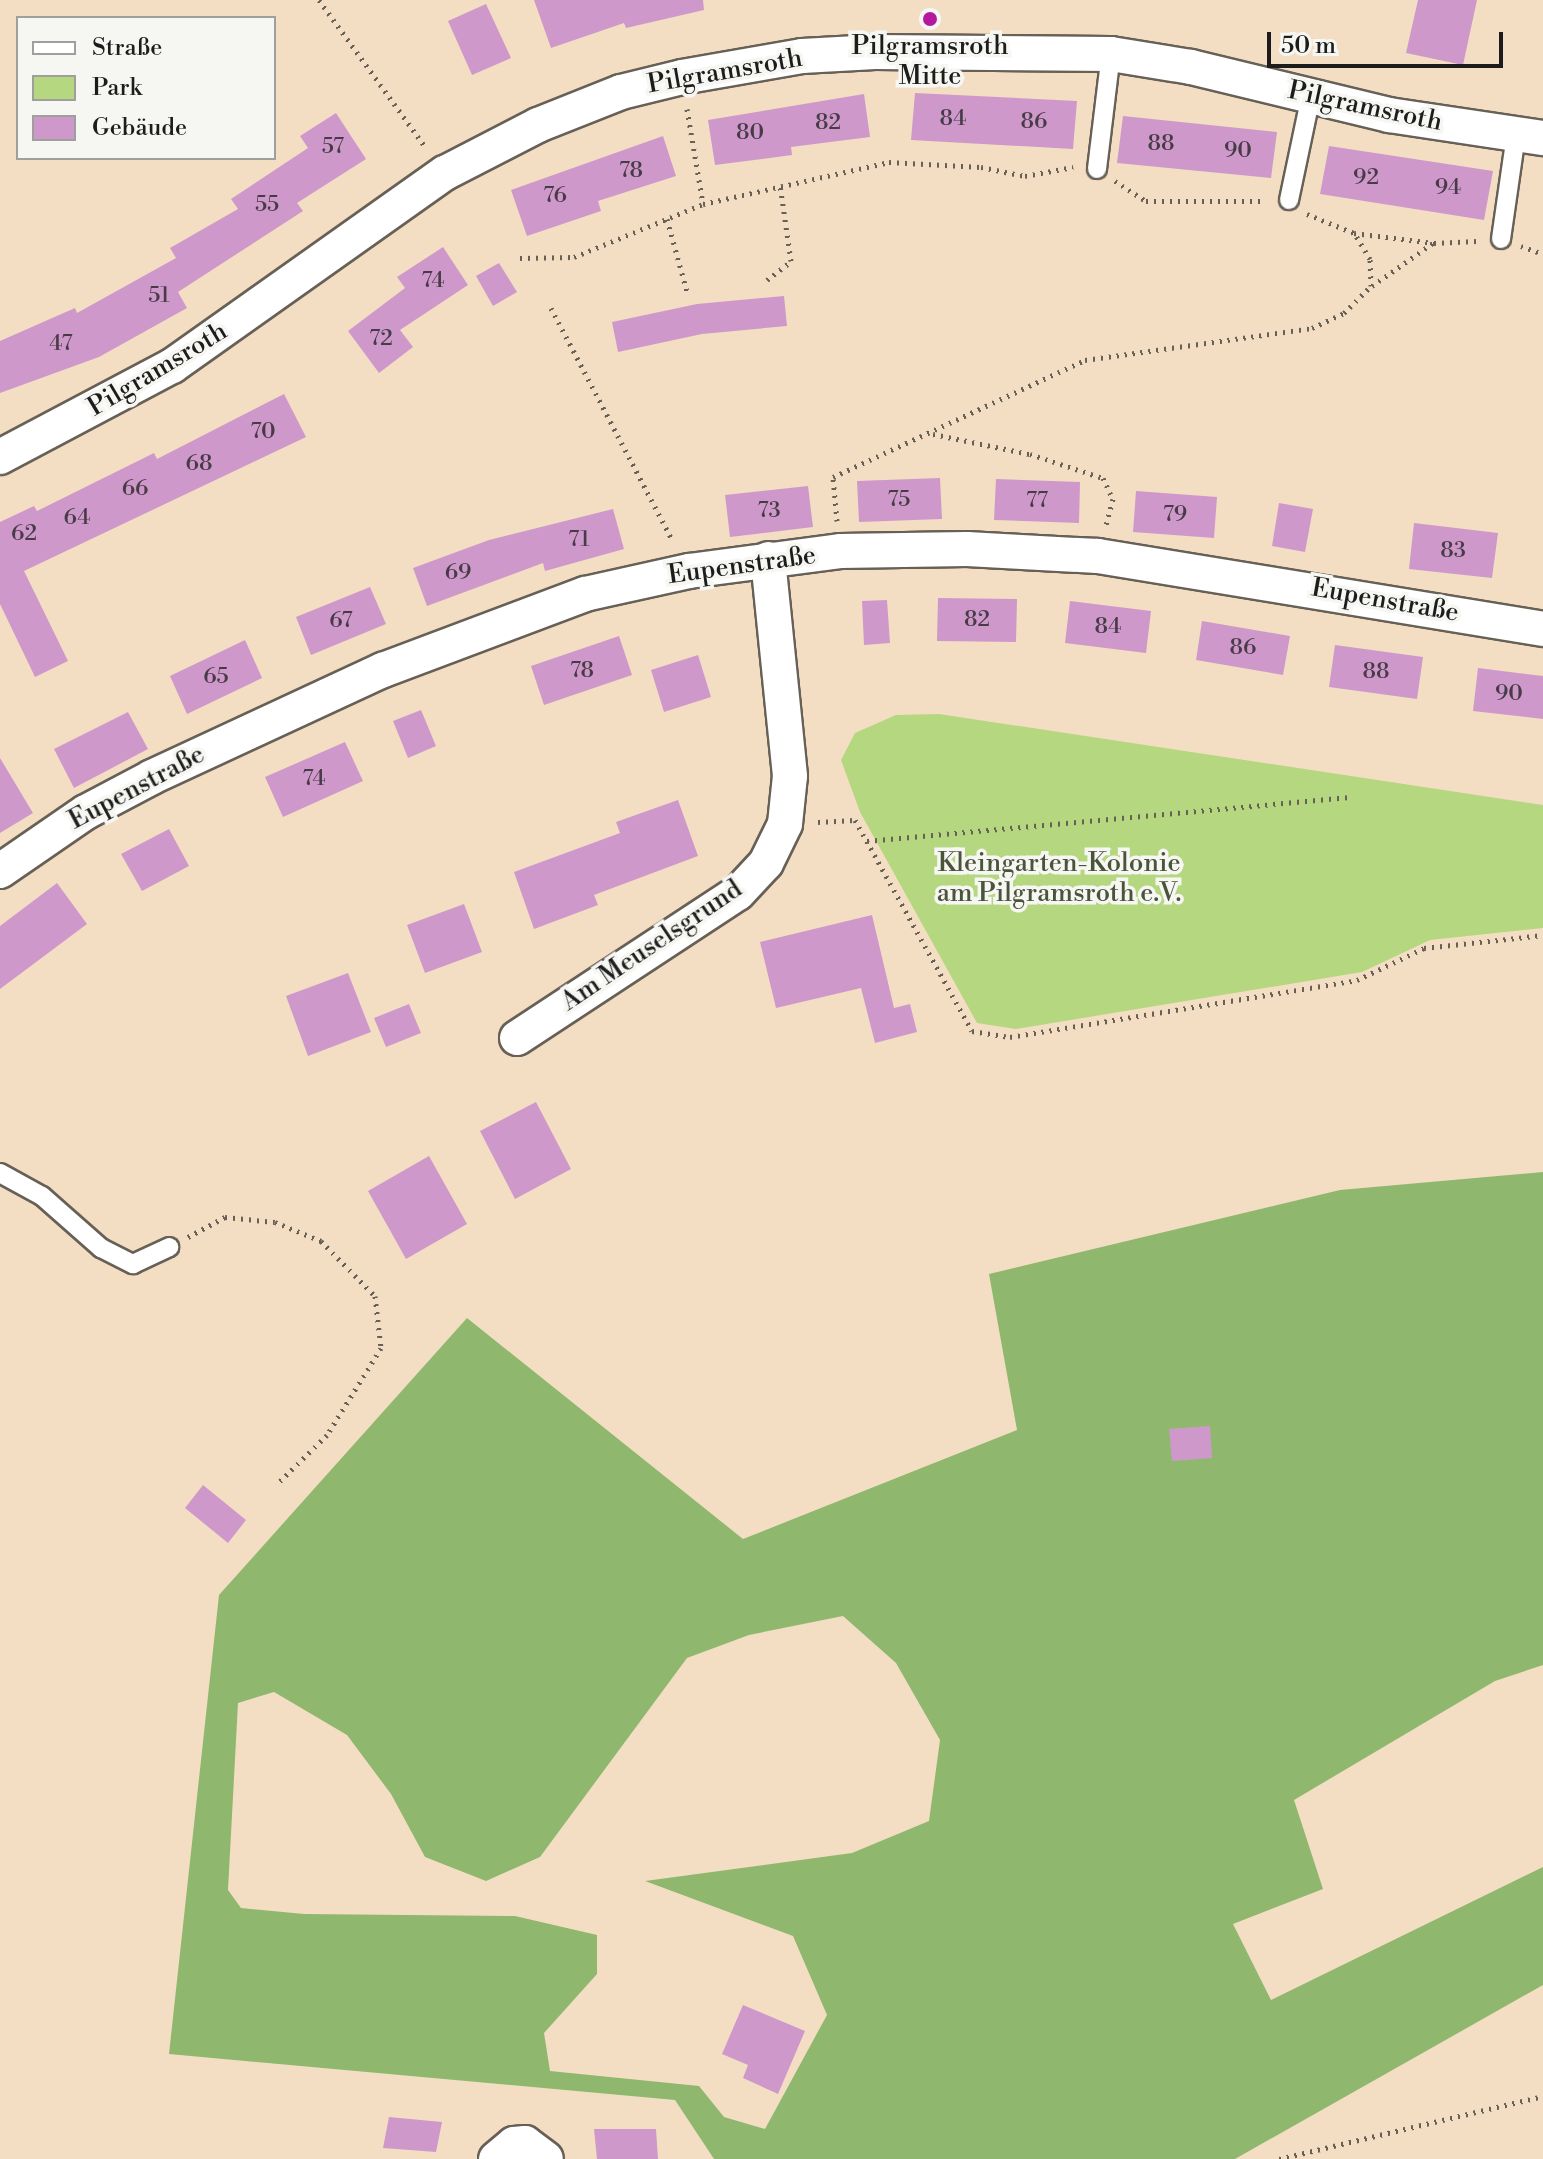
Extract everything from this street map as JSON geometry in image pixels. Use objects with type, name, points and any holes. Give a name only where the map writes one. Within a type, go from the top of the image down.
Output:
[{"type":"street","name":"Pilgramsroth","points":[[0,457],[172,366],[445,173],[538,125],[621,92],[682,77],[802,56],[875,52],[1111,54],[1389,115],[1529,137]]},
{"type":"street","name":"Eupenstraße","points":[[0,871],[139,784],[383,670],[585,594],[689,571],[840,551],[967,549],[1098,556],[1543,629]]},
{"type":"street","name":"Am Meuselsgrund","points":[[517,1038],[738,893],[766,863],[785,824],[790,776],[768,559]]},
{"type":"street","points":[[496,2159],[514,2144],[525,2143],[546,2159]]},
{"type":"lane","points":[[1097,169],[1111,54]]},
{"type":"lane","points":[[1289,200],[1311,96]]},
{"type":"lane","points":[[1501,239],[1529,137]]},
{"type":"lane","points":[[0,1173],[42,1196],[101,1248],[133,1264],[169,1247]]},
{"type":"path","points":[[319,0],[423,144]]},
{"type":"path","points":[[682,77],[703,204]]},
{"type":"path","points":[[520,258],[574,257],[703,204],[780,185],[843,176],[889,162],[981,167],[1025,176],[1087,165],[1146,201],[1289,200],[1311,218],[1354,233],[1434,243],[1501,239],[1543,254]]},
{"type":"path","points":[[767,280],[791,261],[780,185]]},
{"type":"path","points":[[667,219],[688,295]]},
{"type":"path","points":[[1354,233],[1370,259],[1371,286]]},
{"type":"path","points":[[840,551],[833,477],[932,434],[1085,360],[1312,328],[1344,313],[1371,286],[1434,243]]},
{"type":"path","points":[[551,308],[689,571]]},
{"type":"path","points":[[932,434],[1030,454],[1103,478],[1113,499],[1098,556]]},
{"type":"path","points":[[867,841],[1347,797]]},
{"type":"path","points":[[785,824],[855,820],[972,1031],[1010,1037],[1357,980],[1424,948],[1543,935]]},
{"type":"path","points":[[169,1247],[225,1217],[275,1222],[321,1241],[375,1296],[381,1348],[327,1435],[280,1481]]},
{"type":"path","points":[[1279,2159],[1543,2096]]},
{"type":"green space","name":"Kleingarten-Kolonie am Pilgramsroth e.V.","points":[[939,714],[1543,805],[1543,928],[1430,940],[1362,972],[1016,1029],[977,1023],[860,812],[841,760],[855,733],[896,715]]},
{"type":"green space","points":[[1543,1172],[1543,1665],[1495,1681],[1294,1800],[1323,1889],[1233,1924],[1271,2000],[1543,1867],[1543,1985],[1235,2159],[714,2159],[675,2100],[169,2054],[219,1595],[467,1318],[743,1539],[1017,1430],[989,1274],[1340,1190]],"holes":[[[843,1616],[896,1663],[940,1740],[929,1821],[852,1853],[645,1881],[793,1936],[827,2015],[765,2129],[724,2117],[699,2086],[550,2071],[544,2033],[597,1974],[597,1935],[515,1916],[304,1914],[241,1908],[228,1890],[238,1703],[274,1692],[347,1735],[391,1794],[425,1857],[486,1881],[540,1857],[687,1658],[749,1635]]]},
{"type":"building","points":[[534,0],[703,0],[704,10],[626,28],[624,23],[551,48]]},
{"type":"building","points":[[1418,0],[1477,0],[1463,65],[1406,53]]},
{"type":"building","points":[[486,4],[511,58],[472,75],[448,21]]},
{"type":"building","points":[[915,93],[1077,101],[1073,149],[911,140]]},
{"type":"building","points":[[864,94],[870,137],[791,147],[792,155],[715,165],[708,120]]},
{"type":"building","points":[[336,113],[366,159],[297,203],[303,211],[178,292],[187,308],[99,357],[0,393],[0,341],[75,308],[77,313],[176,258],[170,248],[238,209],[231,199],[308,148],[300,136]]},
{"type":"building","points":[[1123,116],[1277,132],[1271,178],[1117,163]]},
{"type":"building","points":[[663,136],[676,176],[598,201],[601,211],[527,236],[511,190]]},
{"type":"building","points":[[1329,146],[1493,171],[1484,220],[1320,194]]},
{"type":"building","points":[[443,247],[468,285],[400,330],[413,347],[379,373],[348,331],[405,288],[397,277]]},
{"type":"building","points":[[499,263],[517,292],[493,306],[476,276]]},
{"type":"building","points":[[784,296],[787,326],[702,334],[618,352],[612,322],[697,304]]},
{"type":"building","points":[[284,394],[306,437],[24,571],[68,661],[35,677],[0,604],[0,522],[34,506],[37,511],[154,453],[157,459]]},
{"type":"building","points":[[940,478],[942,519],[859,522],[857,481]]},
{"type":"building","points":[[996,479],[1080,482],[1079,523],[994,520]]},
{"type":"building","points":[[808,486],[813,527],[730,537],[725,495]]},
{"type":"building","points":[[1136,491],[1217,497],[1214,538],[1133,532]]},
{"type":"building","points":[[1279,503],[1313,509],[1305,552],[1272,546]]},
{"type":"building","points":[[613,509],[624,549],[545,571],[543,563],[427,606],[413,568],[489,540]]},
{"type":"building","points":[[1414,523],[1498,533],[1492,578],[1409,569]]},
{"type":"building","points":[[370,587],[386,624],[311,655],[296,617]]},
{"type":"building","points":[[938,598],[1017,599],[1016,642],[937,641]]},
{"type":"building","points":[[887,600],[890,643],[864,645],[862,601]]},
{"type":"building","points":[[1070,601],[1151,611],[1146,653],[1065,643]]},
{"type":"building","points":[[1202,621],[1290,636],[1283,675],[1196,660]]},
{"type":"building","points":[[619,636],[632,675],[544,705],[531,666]]},
{"type":"building","points":[[245,640],[262,678],[187,714],[170,676]]},
{"type":"building","points":[[1335,645],[1423,657],[1417,699],[1329,687]]},
{"type":"building","points":[[698,655],[711,697],[664,712],[651,670]]},
{"type":"building","points":[[1478,668],[1543,676],[1543,719],[1473,711]]},
{"type":"building","points":[[421,710],[436,746],[408,758],[393,721]]},
{"type":"building","points":[[128,712],[148,749],[74,788],[54,749]]},
{"type":"building","points":[[345,742],[363,781],[283,817],[265,777]]},
{"type":"building","points":[[0,758],[33,813],[0,833]]},
{"type":"building","points":[[678,800],[698,856],[594,895],[598,905],[534,929],[514,872],[620,833],[616,822]]},
{"type":"building","points":[[169,829],[189,866],[142,891],[121,854]]},
{"type":"building","points":[[57,883],[87,924],[0,989],[0,926]]},
{"type":"building","points":[[464,904],[482,952],[425,973],[407,925]]},
{"type":"building","points":[[872,915],[894,1008],[910,1004],[917,1032],[875,1043],[861,988],[776,1008],[760,942]]},
{"type":"building","points":[[348,973],[371,1032],[308,1056],[286,996]]},
{"type":"building","points":[[409,1004],[421,1033],[386,1047],[374,1018]]},
{"type":"building","points":[[536,1102],[571,1169],[515,1199],[480,1131]]},
{"type":"building","points":[[429,1156],[467,1224],[406,1259],[368,1191]]},
{"type":"building","points":[[1210,1426],[1212,1458],[1172,1461],[1169,1429]]},
{"type":"building","points":[[203,1485],[246,1520],[228,1543],[185,1508]]},
{"type":"building","points":[[743,2005],[805,2031],[778,2094],[743,2078],[748,2065],[722,2054]]},
{"type":"building","points":[[389,2117],[442,2122],[436,2152],[383,2148]]},
{"type":"building","points":[[594,2129],[656,2129],[658,2159],[597,2159]]},
{"type":"place","name":"Pilgramsroth Mitte","points":[[930,19]]}]
